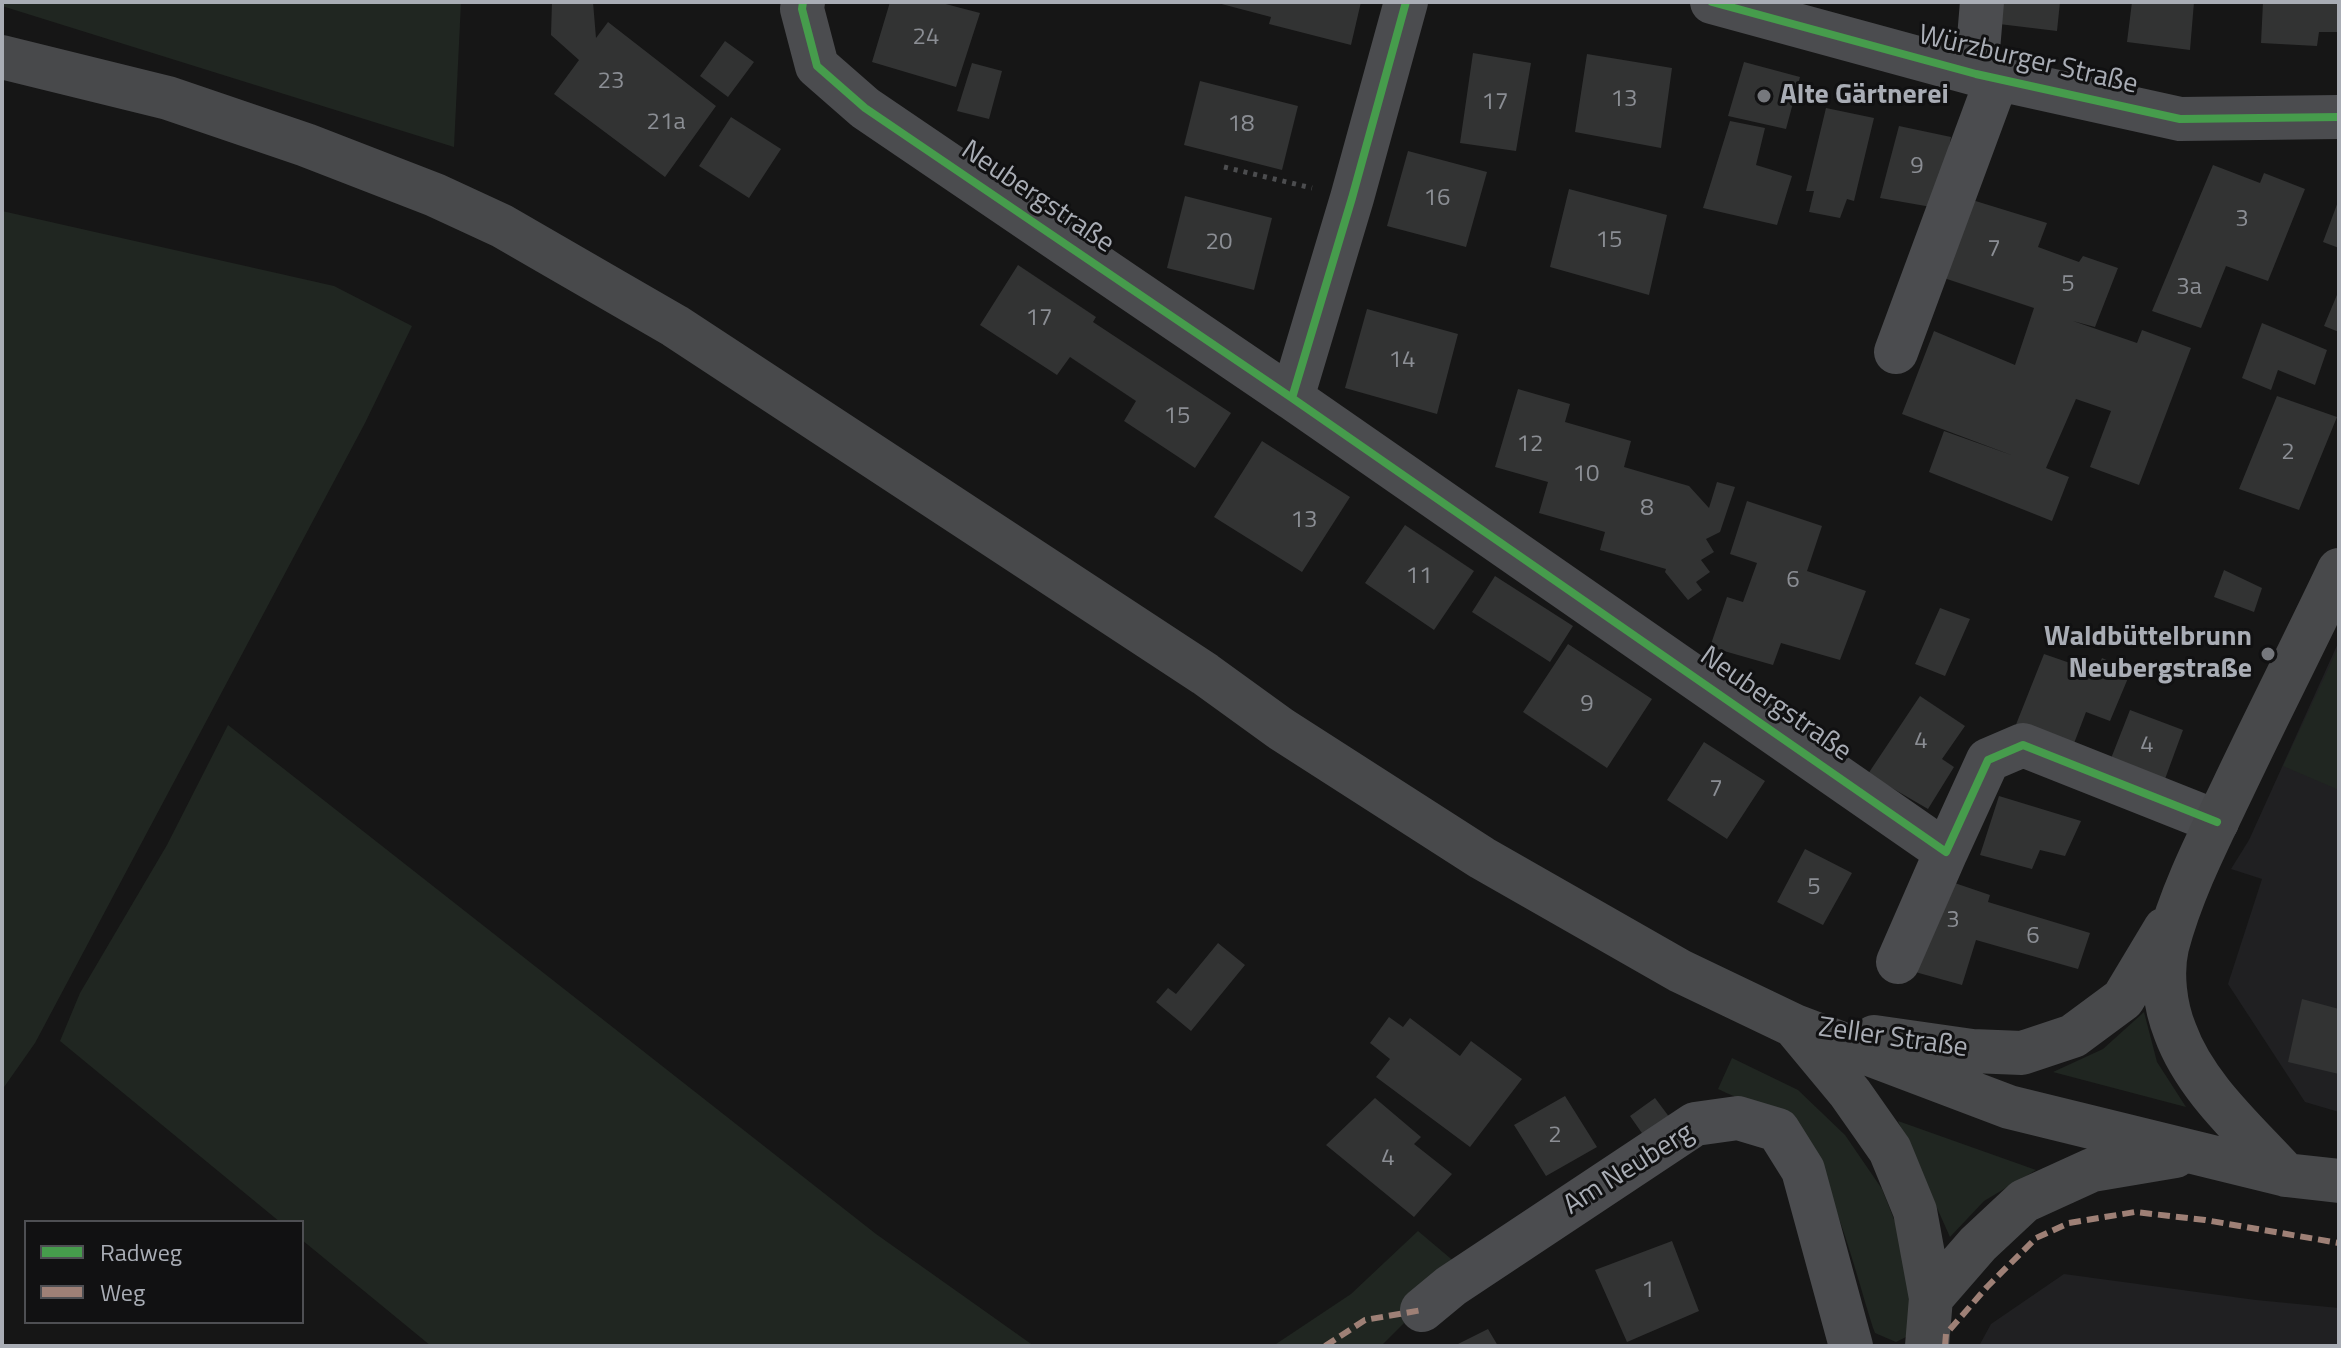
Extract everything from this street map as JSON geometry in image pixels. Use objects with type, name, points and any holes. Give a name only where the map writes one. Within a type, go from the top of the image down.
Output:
[{"type":"main road","points":[[2,57],[168,98],[306,145],[435,195],[502,226],[675,326],[1205,674],[1281,729],[1482,858],[1680,971],[1795,1026],[2009,1107],[2286,1175],[2339,1181]]},
{"type":"main road","name":"Zeller Straße","points":[[2286,1175],[2217,1099],[2191,1065],[2174,1030],[2164,989],[2166,949],[2183,899],[2217,822],[2339,570]]},
{"type":"main road","name":"Zeller Straße","points":[[1795,1026],[1972,1051],[2022,1053],[2073,1036],[2123,999],[2183,899]]},
{"type":"main road","name":"Zeller Straße","points":[[1795,1026],[1850,1093],[1890,1150],[1915,1211],[1931,1298],[1927,1346]]},
{"type":"main road","points":[[1931,1298],[1978,1244],[2024,1201],[2092,1170],[2192,1153]]},
{"type":"street","name":"Neubergstraße","points":[[803,2],[802,9],[817,66],[865,108],[1292,398],[1946,852]]},
{"type":"street","points":[[1292,398],[1406,2]]},
{"type":"street","name":"Würzburger Straße","points":[[1712,2],[1987,77],[2180,119],[2339,117]]},
{"type":"street","points":[[1896,352],[1987,77],[1982,2]]},
{"type":"street","points":[[1898,962],[1988,760],[2023,745],[2217,822]]},
{"type":"street","name":"Am Neuberg","points":[[1422,1310],[1464,1277],[1695,1124],[1738,1118],[1778,1130],[1803,1170],[1851,1346]]},
{"type":"path","points":[[1224,167],[1352,198]]},
{"type":"shaded area","points":[[2,2],[461,2],[454,147],[2,6]]},
{"type":"shaded area","points":[[2,211],[334,286],[412,326],[365,423],[35,1043],[2,1090]]},
{"type":"shaded area","points":[[2339,641],[2339,1112],[2305,1102],[2228,984],[2262,879],[2231,869],[2249,840]]},
{"type":"shaded area","points":[[2339,646],[2339,790],[2283,766]]},
{"type":"shaded area","points":[[228,725],[876,1234],[1034,1346],[431,1346],[304,1242],[304,1220],[278,1220],[60,1041],[80,993],[167,845]]},
{"type":"shaded area","points":[[2144,1012],[2157,1062],[2186,1107],[2053,1072],[2103,1049]]},
{"type":"shaded area","points":[[1732,1058],[1798,1090],[1845,1135],[1882,1189],[1903,1242],[1914,1333],[1896,1342],[1875,1333],[1839,1219],[1815,1160],[1785,1121],[1718,1089]]},
{"type":"shaded area","points":[[1898,1121],[2036,1170],[1984,1201],[1950,1237]]},
{"type":"shaded area","points":[[1418,1231],[1463,1269],[1381,1346],[1273,1346],[1351,1294]]},
{"type":"shaded area","points":[[2064,1274],[2339,1308],[2339,1346],[1979,1346],[1991,1324]]},
{"type":"building","points":[[552,2],[593,2],[596,38],[608,22],[716,106],[665,177],[554,94],[579,60],[551,35]]},
{"type":"building","points":[[890,2],[938,2],[980,13],[956,87],[872,62]]},
{"type":"building","points":[[1214,2],[1361,2],[1351,45],[1269,24],[1271,17]]},
{"type":"building","points":[[2002,2],[2060,2],[2057,31],[1999,24]]},
{"type":"building","points":[[2132,2],[2194,2],[2190,50],[2127,42]]},
{"type":"building","points":[[2263,2],[2339,2],[2339,32],[2319,32],[2317,46],[2261,43]]},
{"type":"building","points":[[725,41],[754,62],[728,97],[700,76]]},
{"type":"building","points":[[1473,53],[1531,63],[1516,151],[1460,143]]},
{"type":"building","points":[[1587,54],[1672,68],[1661,148],[1575,132]]},
{"type":"building","name":"Alte Gärtnerei","points":[[1744,62],[1800,77],[1786,129],[1728,116]]},
{"type":"building","points":[[972,63],[1002,71],[989,119],[957,111]]},
{"type":"building","points":[[1200,81],[1298,106],[1282,170],[1184,145]]},
{"type":"building","points":[[1826,108],[1874,118],[1854,201],[1847,199],[1840,218],[1809,212],[1814,191],[1806,191]]},
{"type":"building","points":[[731,117],[781,149],[749,198],[699,166]]},
{"type":"building","points":[[1730,121],[1765,128],[1756,165],[1792,176],[1777,225],[1703,208]]},
{"type":"building","points":[[1899,126],[1951,137],[1937,208],[1880,198]]},
{"type":"building","points":[[1408,151],[1487,172],[1466,247],[1387,226]]},
{"type":"building","points":[[2213,165],[2260,183],[2264,173],[2305,189],[2268,281],[2226,266],[2201,328],[2152,311]]},
{"type":"building","points":[[1569,189],[1667,215],[1649,295],[1550,267]]},
{"type":"building","points":[[1185,196],[1272,218],[1254,290],[1167,268]]},
{"type":"building","points":[[1969,199],[2047,223],[2038,247],[2079,262],[2083,256],[2118,268],[2095,327],[2073,321],[2137,343],[2142,330],[2191,348],[2139,485],[2090,467],[2111,411],[2076,399],[2046,468],[2069,477],[2052,521],[1929,472],[1944,431],[2014,456],[1902,414],[1934,331],[2015,365],[2034,308],[1941,277]]},
{"type":"building","points":[[2339,199],[2339,248],[2323,242]]},
{"type":"building","points":[[1018,265],[1096,317],[1093,322],[1231,413],[1195,468],[1124,421],[1136,401],[1070,357],[1057,375],[980,325]]},
{"type":"building","points":[[2339,290],[2339,332],[2324,326]]},
{"type":"building","points":[[1367,309],[1458,334],[1437,414],[1345,388]]},
{"type":"building","points":[[2262,323],[2327,350],[2315,385],[2278,370],[2271,390],[2242,378]]},
{"type":"building","points":[[1518,389],[1570,404],[1565,422],[1631,441],[1624,467],[1689,486],[1709,508],[1717,482],[1735,487],[1720,532],[1706,539],[1714,552],[1701,560],[1710,572],[1696,582],[1702,590],[1688,600],[1665,572],[1666,569],[1600,550],[1605,532],[1539,513],[1548,482],[1495,467]]},
{"type":"building","points":[[2277,396],[2337,417],[2299,510],[2239,489]]},
{"type":"building","points":[[1262,441],[1350,497],[1302,572],[1214,517]]},
{"type":"building","points":[[1747,501],[1822,526],[1807,571],[1866,591],[1840,660],[1781,643],[1773,665],[1710,647],[1727,597],[1743,602],[1757,563],[1730,554]]},
{"type":"building","points":[[1405,525],[1474,571],[1434,630],[1365,583]]},
{"type":"building","points":[[2224,570],[2262,588],[2254,612],[2214,597]]},
{"type":"building","points":[[1495,576],[1573,626],[1550,662],[1472,612]]},
{"type":"building","points":[[1940,608],[1970,619],[1945,676],[1915,664]]},
{"type":"building","points":[[1568,644],[1652,699],[1607,768],[1523,712]]},
{"type":"building","points":[[2044,654],[2096,672],[2102,658],[2131,671],[2110,721],[2086,712],[2073,746],[2015,727]]},
{"type":"building","points":[[1920,696],[1965,726],[1942,759],[1954,767],[1928,809],[1868,774]]},
{"type":"building","points":[[2130,710],[2183,730],[2165,779],[2110,761]]},
{"type":"building","points":[[1704,742],[1765,781],[1727,839],[1667,800]]},
{"type":"building","points":[[1999,796],[2081,821],[2065,856],[2040,850],[2032,869],[1980,855]]},
{"type":"building","points":[[1805,849],[1852,873],[1823,925],[1777,902]]},
{"type":"building","points":[[1940,878],[1990,895],[1988,902],[2090,933],[2078,969],[1976,940],[1962,985],[1908,970]]},
{"type":"building","points":[[1218,943],[1245,965],[1191,1031],[1156,1002],[1168,988],[1176,994]]},
{"type":"building","points":[[2302,999],[2339,1009],[2339,1074],[2288,1062]]},
{"type":"building","points":[[1389,1017],[1403,1027],[1410,1018],[1460,1056],[1471,1041],[1522,1079],[1470,1147],[1376,1077],[1390,1059],[1370,1043]]},
{"type":"building","points":[[1565,1096],[1597,1147],[1546,1176],[1514,1125]]},
{"type":"building","points":[[1375,1098],[1421,1137],[1414,1144],[1452,1174],[1414,1217],[1326,1145]]},
{"type":"building","points":[[1655,1098],[1670,1118],[1644,1136],[1630,1116]]},
{"type":"building","points":[[1672,1241],[1699,1311],[1627,1342],[1595,1270]]},
{"type":"building","points":[[1488,1329],[1498,1346],[1454,1346]]},
{"type":"marked path","points":[[1945,1346],[1946,1334],[2036,1238],[2069,1223],[2135,1212],[2205,1220],[2339,1243]]},
{"type":"marked path","points":[[1325,1346],[1365,1320],[1422,1310]]},
{"type":"cycle path","points":[[803,2],[802,9],[817,66],[865,108],[1292,398],[1406,2]]},
{"type":"cycle path","points":[[1712,2],[1976,74],[2180,119],[2339,117]]},
{"type":"cycle path","points":[[1292,398],[1946,852],[1988,760],[2023,745],[2217,822]]},
{"type":"place","name":"Alte Gärtnerei","points":[[1764,96]]},
{"type":"place","name":"Waldbüttelbrunn Neubergstraße","points":[[2268,654]]}]
